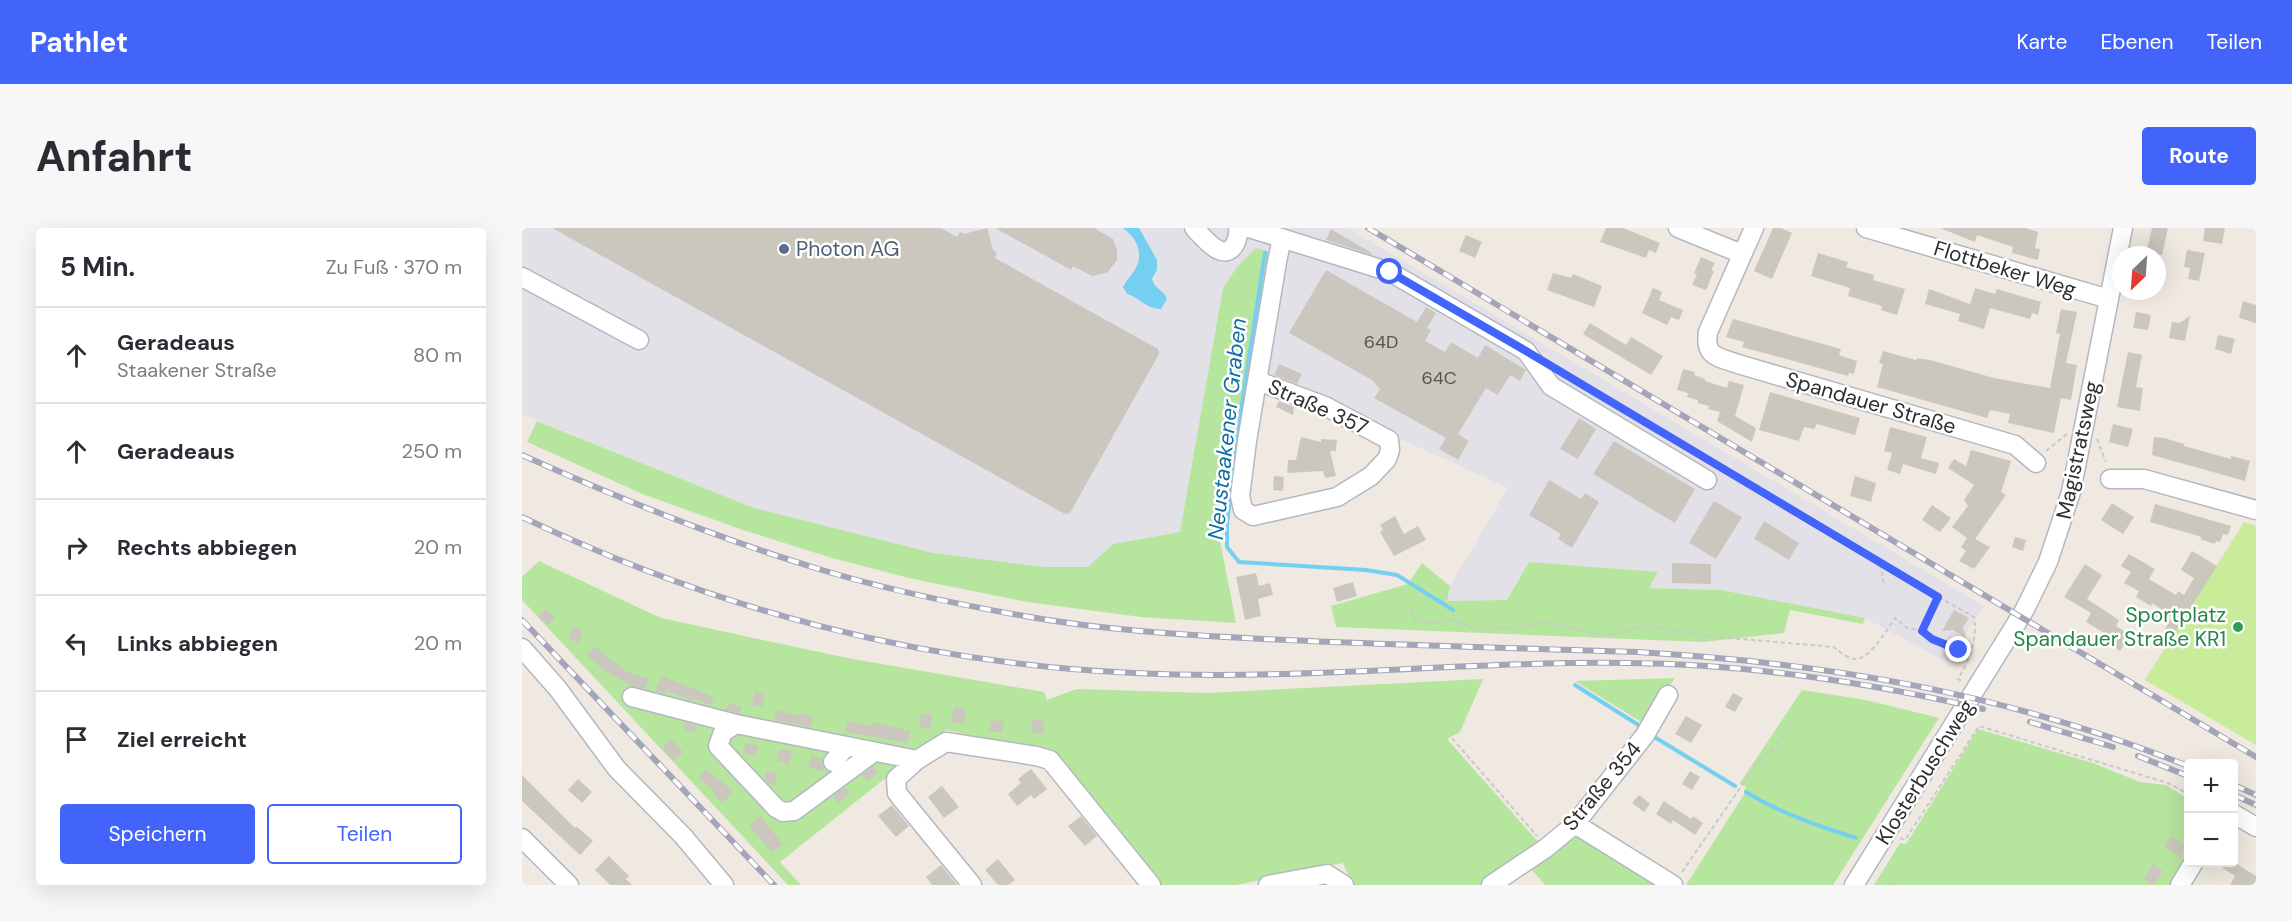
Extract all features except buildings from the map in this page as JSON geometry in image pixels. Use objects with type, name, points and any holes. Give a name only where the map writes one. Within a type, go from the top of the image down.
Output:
[{"type":"street","points":[[1194,228],[1216,251],[1226,252],[1232,249],[1236,241],[1238,228]]},
{"type":"street","points":[[1249,228],[1390,272],[1526,351],[1551,386],[1707,480]]},
{"type":"street","points":[[1678,228],[1742,254],[1754,228]]},
{"type":"street","name":"Flottbeker Weg","points":[[1866,228],[2109,299]]},
{"type":"street","name":"Magistratsweg","points":[[1995,658],[2035,591],[2061,527],[2073,482],[2123,228]]},
{"type":"street","name":"Straße 357","points":[[1258,381],[1324,406],[1389,440],[1390,450],[1387,459],[1371,476],[1337,497],[1253,516],[1243,510],[1240,496],[1258,381],[1282,238]]},
{"type":"street","name":"Spandauer Straße","points":[[1742,254],[1708,332],[1706,345],[1708,351],[1738,364],[2015,445],[2037,463]]},
{"type":"street","points":[[522,277],[639,340]]},
{"type":"street","points":[[2108,470],[2256,510]]},
{"type":"street","points":[[522,648],[558,689],[617,769],[683,836],[724,885]]},
{"type":"street","name":"Klosterbuschweg","points":[[1854,885],[1995,658]]},
{"type":"street","name":"Straße 354","points":[[1491,885],[1546,848],[1575,824],[1645,735],[1668,695]]},
{"type":"street","points":[[632,697],[725,725],[917,760]]},
{"type":"street","points":[[725,725],[718,746],[776,808],[783,812],[794,811],[874,752]]},
{"type":"street","points":[[972,885],[897,793],[896,779],[917,760],[946,742],[1050,760],[1151,885]]},
{"type":"street","points":[[833,762],[846,747]]},
{"type":"street","points":[[2238,816],[2256,827]]},
{"type":"street","points":[[1575,824],[1673,884]]},
{"type":"street","points":[[522,838],[569,885]]},
{"type":"street","points":[[2180,885],[2191,867]]},
{"type":"street","points":[[1268,885],[1327,874],[1344,885]]},
{"type":"path","points":[[1555,368],[1974,617],[1976,629],[1969,657],[1958,679],[1963,682]]},
{"type":"path","points":[[2037,463],[2050,447],[2070,431]]},
{"type":"path","points":[[2096,437],[2108,470]]},
{"type":"path","points":[[1880,563],[1884,585]]},
{"type":"path","points":[[1922,631],[1938,597]]},
{"type":"path","points":[[1412,610],[1413,617],[1418,621],[1432,623],[1452,620],[1479,630],[1528,626],[1545,622],[1592,633],[1608,634],[1650,626],[1718,637],[1834,647],[1846,657],[1858,659],[1866,656],[1895,618],[1907,628],[1922,631],[1932,639],[1959,650],[1969,657]]},
{"type":"path","points":[[1673,884],[1758,762],[1775,748],[1802,711]]},
{"type":"path","points":[[1900,838],[1905,840],[1978,726],[2168,783],[2184,792]]},
{"type":"path","points":[[1452,738],[1546,848]]},
{"type":"path","points":[[1887,882],[1892,885]]},
{"type":"shaded area","points":[[522,228],[1348,228],[1984,606],[1947,662],[1865,618],[1721,590],[1649,588],[1657,572],[1529,562],[1507,600],[1446,601],[1450,586],[1508,488],[1246,368],[1271,253],[1223,288],[1180,532],[1113,544],[1088,567],[1044,567],[933,553],[754,508],[522,414]]},
{"type":"green space","points":[[1256,248],[1271,252],[1216,520],[1236,623],[1141,617],[1027,602],[909,578],[832,558],[743,530],[645,495],[527,442],[537,421],[754,508],[933,553],[1044,567],[1088,567],[1113,544],[1180,532],[1223,288],[1237,267]]},
{"type":"green space","points":[[2244,522],[2256,526],[2256,745],[2145,680]]},
{"type":"green space","points":[[539,561],[661,618],[847,658],[1044,692],[1047,700],[1077,689],[1207,693],[1483,679],[1460,732],[1447,739],[1540,844],[1480,885],[1353,885],[1343,863],[1236,885],[1160,885],[1055,753],[946,730],[780,862],[801,885],[788,885],[522,600],[522,577]]},
{"type":"green space","points":[[1529,562],[1658,572],[1649,588],[1721,590],[1865,618],[1863,624],[1790,610],[1784,633],[1703,642],[1336,627],[1331,606],[1408,584],[1422,563],[1450,586],[1447,601],[1507,600]]},
{"type":"green space","points":[[1675,678],[1643,723],[1575,681]]},
{"type":"green space","points":[[1802,690],[1866,700],[1939,718],[1833,885],[1686,885],[1745,793],[1746,787],[1740,783]]},
{"type":"green space","points":[[1978,729],[2093,763],[2140,782],[2166,785],[2184,796],[2184,867],[2200,867],[2189,885],[1874,885],[1900,843],[1906,844]]},
{"type":"green space","points":[[1593,822],[1674,876],[1668,885],[1545,885],[1532,870]]},
{"type":"water","points":[[1123,228],[1139,228],[1157,260],[1157,270],[1152,279],[1167,299],[1161,309],[1151,307],[1127,294],[1123,287],[1137,265],[1139,253],[1136,242]]},
{"type":"waterway","name":"Neustaakener Graben","points":[[1265,253],[1241,410],[1227,524],[1227,547],[1239,562],[1366,570],[1397,575],[1453,610]]},
{"type":"waterway","name":"Neustaakener Graben","points":[[1575,685],[1640,726]]},
{"type":"waterway","name":"Neustaakener Graben","points":[[1656,738],[1735,786]]},
{"type":"waterway","name":"Neustaakener Graben","points":[[1746,792],[1786,813],[1856,838]]},
{"type":"railway","points":[[1368,228],[2256,757]]},
{"type":"railway","points":[[522,455],[670,517],[784,558],[872,584],[999,611],[1083,625],[1173,634],[1357,643],[1637,652],[1779,664],[1917,686],[1985,701],[2053,719],[2184,765]]},
{"type":"railway","points":[[522,517],[595,550],[669,579],[744,604],[820,626],[897,644],[976,658],[1054,667],[1196,675],[1258,675],[1566,663],[1673,664],[1807,676],[1983,709]]},
{"type":"railway","points":[[522,620],[774,885]]},
{"type":"railway","points":[[2030,722],[2113,747]]},
{"type":"railway","points":[[2138,756],[2184,774]]},
{"type":"railway","points":[[2238,787],[2256,795]]},
{"type":"railway","points":[[2238,797],[2256,805]]},
{"type":"place","name":"Photon AG","points":[[784,249]]},
{"type":"place","name":"Sportplatz Spandauer Straße KR1","points":[[2238,627]]},
{"type":"route","points":[[1390,272],[1938,597],[1922,631],[1932,639],[1959,650]]}]
